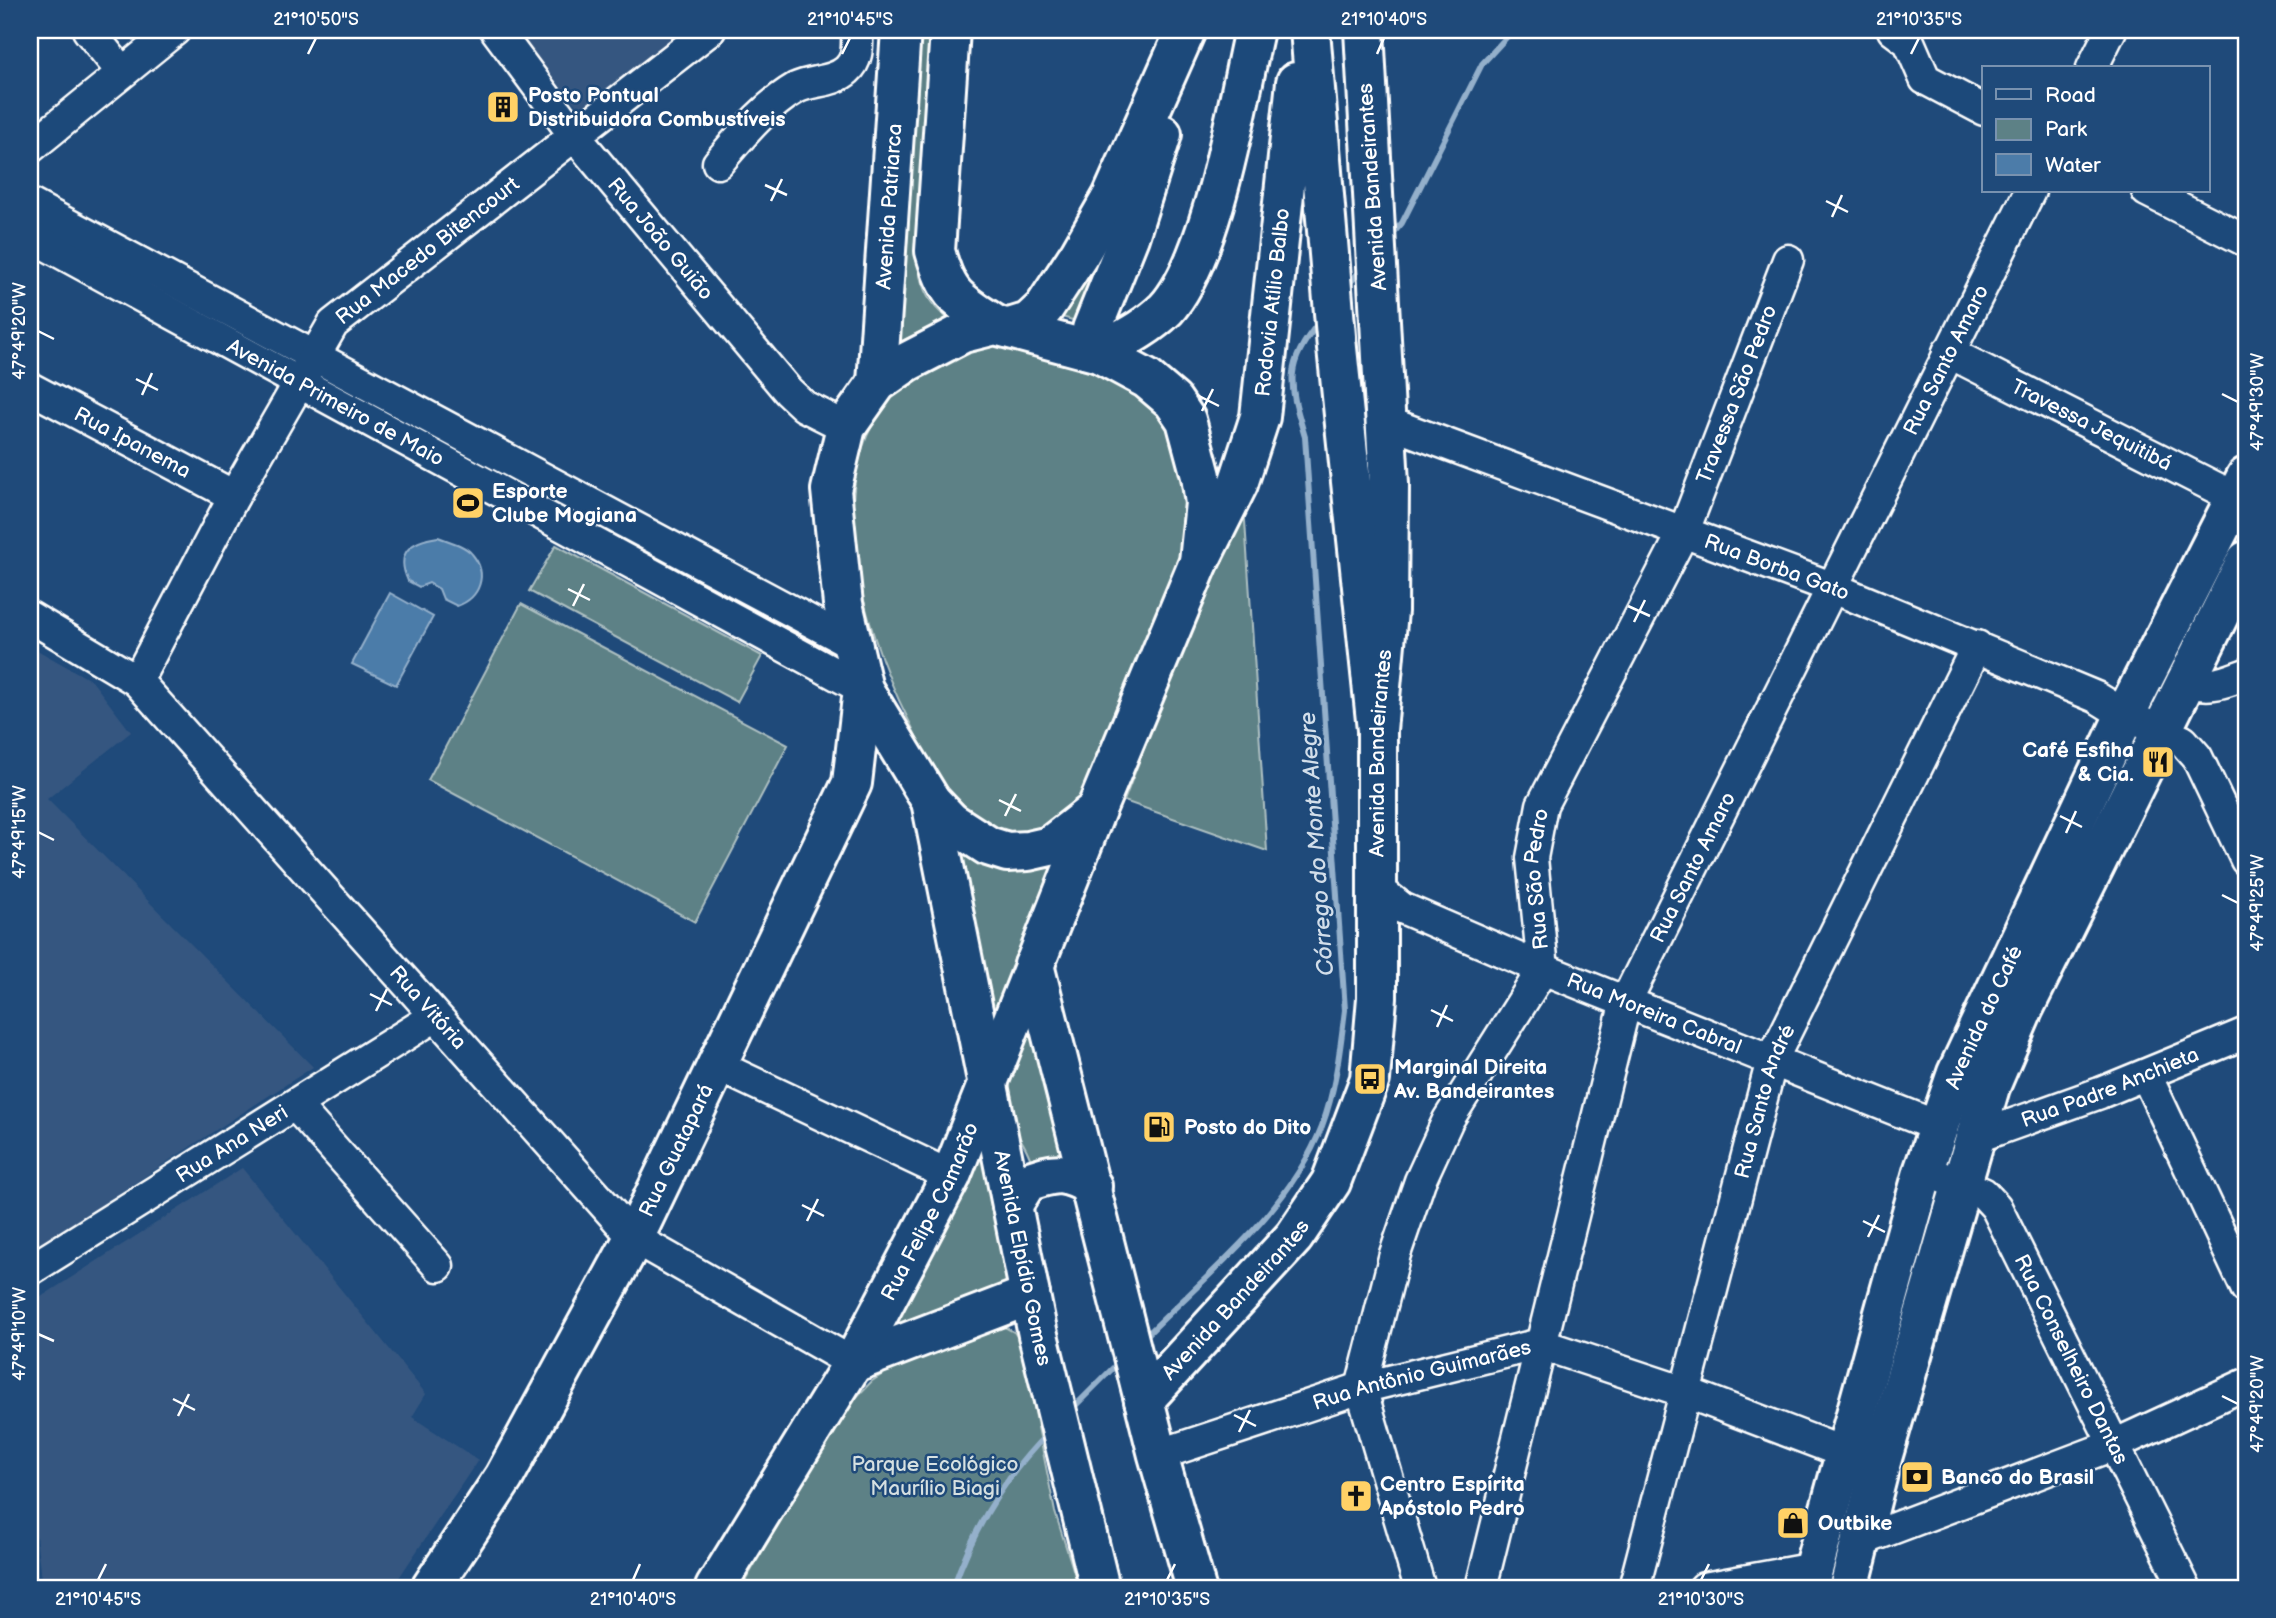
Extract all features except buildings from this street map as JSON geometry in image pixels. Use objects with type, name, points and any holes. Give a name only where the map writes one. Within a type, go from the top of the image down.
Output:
[{"type":"main road","name":"Avenida Patriarca","points":[[877,383],[901,30]]},
{"type":"main road","points":[[950,30],[935,251],[943,282],[958,300],[1004,326],[1099,353],[1147,379],[1173,401],[1186,420],[1196,447],[1205,503],[1199,562],[1096,810],[1050,846],[1007,852],[972,836],[931,801],[863,689],[837,566],[831,491],[846,427],[877,383],[907,362],[963,333],[1004,326],[1028,322],[1044,308],[1112,197],[1186,30]]},
{"type":"main road","points":[[1099,353],[1093,341],[1092,329],[1140,205],[1195,30]]},
{"type":"main road","points":[[1099,353],[1152,321],[1177,295],[1187,277],[1217,190],[1254,30]]},
{"type":"main road","name":"Rodovia Atílio Balbo","points":[[1199,562],[1238,484],[1260,417],[1301,30]]},
{"type":"main road","points":[[1310,30],[1337,348],[1377,730]]},
{"type":"main road","name":"Avenida Bandeirantes","points":[[1140,1384],[1294,1237],[1331,1182],[1370,1079],[1377,998],[1377,730],[1388,611],[1387,422],[1364,30]]},
{"type":"main road","name":"Avenida do Café","points":[[1858,1569],[1963,1183],[1956,1132],[1957,1073],[2125,715],[2241,488]]},
{"type":"main road","name":"Avenida do Café","points":[[1811,1578],[1923,1172],[1990,1087],[2023,1010],[2246,561]]},
{"type":"main road","name":"Rua Guatapará","points":[[431,1588],[504,1477],[634,1238],[852,783],[863,689]]},
{"type":"main road","name":"Avenida Elpídio Gomes","points":[[931,801],[986,1087],[1030,1296],[1066,1452],[1102,1587]]},
{"type":"main road","name":"Rua Felipe Camarão","points":[[715,1588],[853,1363],[951,1176],[1096,810]]},
{"type":"main road","points":[[1034,965],[1092,1186],[1186,1581]]},
{"type":"main road","points":[[1012,1206],[1027,1182],[1048,1174],[1067,1173],[1092,1186]]},
{"type":"main road","points":[[853,1363],[1030,1296]]},
{"type":"street","points":[[88,30],[122,72]]},
{"type":"street","points":[[30,148],[175,30]]},
{"type":"street","name":"Rua João Guião","points":[[496,30],[574,135],[788,391],[804,406],[846,427]]},
{"type":"street","name":"Rua Macedo Bitencourt","points":[[137,681],[234,496],[333,324],[710,30]]},
{"type":"street","points":[[718,163],[751,124],[798,87],[847,71],[855,60],[857,30]]},
{"type":"street","points":[[1893,30],[1909,42],[1925,79],[1982,109]]},
{"type":"street","points":[[2093,66],[2111,30]]},
{"type":"street","name":"Rua Santo Amaro","points":[[1481,1588],[1626,1001],[2029,192]]},
{"type":"street","points":[[2149,192],[2246,241]]},
{"type":"street","name":"Avenida Primeiro de Maio","points":[[30,204],[853,644]]},
{"type":"street","name":"Avenida Primeiro de Maio","points":[[30,236],[863,689]]},
{"type":"street","name":"Travessa São Pedro","points":[[1684,531],[1788,260]]},
{"type":"street","name":"Travessa Jequitibá","points":[[1948,352],[2241,488]]},
{"type":"street","name":"Rua Ipanema","points":[[30,388],[234,496]]},
{"type":"street","name":"Rua Borba Gato","points":[[1387,422],[1831,587],[2096,697],[2125,715],[2183,741],[2196,757],[2246,860]]},
{"type":"street","name":"Rua São Pedro","points":[[1362,1388],[1395,1254],[1420,1181],[1448,1120],[1543,969],[1532,858],[1542,805],[1684,531]]},
{"type":"street","name":"Rua Vitória","points":[[30,617],[137,681],[634,1238],[853,1363]]},
{"type":"street","name":"Rua Santo André","points":[[1634,1588],[1772,1060],[1977,646]]},
{"type":"street","points":[[2185,680],[2200,687],[2216,685],[2246,674]]},
{"type":"street","name":"Rua Moreira Cabral","points":[[1378,889],[1402,908],[1543,969],[1956,1132]]},
{"type":"street","name":"Rua Ana Neri","points":[[30,1270],[296,1106],[434,1017]]},
{"type":"street","name":"Rua Padre Anchieta","points":[[1956,1132],[2146,1075],[2246,1033]]},
{"type":"street","points":[[716,1065],[951,1176]]},
{"type":"street","points":[[2146,1075],[2246,1288]]},
{"type":"street","points":[[296,1106],[438,1266]]},
{"type":"street","name":"Rua Conselheiro Dantas","points":[[1923,1172],[1963,1183],[1983,1193],[1996,1207],[2116,1444],[2181,1587]]},
{"type":"street","name":"Rua Antônio Guimarães","points":[[1158,1455],[1362,1388],[1540,1344],[1685,1392],[1845,1453]]},
{"type":"street","points":[[1858,1569],[2246,1384]]},
{"type":"street","points":[[1362,1388],[1420,1588]]},
{"type":"street","points":[[1704,1588],[1811,1578]]},
{"type":"shaded area","points":[[513,30],[692,30],[585,116]]},
{"type":"shaded area","points":[[30,646],[92,681],[131,732],[47,799],[313,1067],[30,1251]]},
{"type":"shaded area","points":[[242,1168],[426,1394],[412,1417],[478,1460],[392,1588],[42,1588],[30,1483],[30,1304]]},
{"type":"green space","points":[[913,30],[935,30],[920,276],[931,302],[953,322],[926,329],[892,346]]},
{"type":"green space","points":[[1145,159],[1080,322],[1050,314]]},
{"type":"green space","points":[[1002,342],[1065,354],[1145,398],[1173,430],[1187,486],[1181,554],[1175,572],[1074,813],[1069,822],[1008,838],[957,808],[941,792],[891,682],[875,638],[861,589],[854,540],[854,492],[863,447],[884,407],[928,369]]},
{"type":"green space","points":[[1243,491],[1267,851],[1124,801]]},
{"type":"green space","points":[[556,545],[762,656],[737,702],[529,591]]},
{"type":"green space","points":[[521,604],[788,745],[695,922],[428,780]]},
{"type":"green space","points":[[954,847],[1043,861],[1053,870],[994,1013],[989,1012]]},
{"type":"green space","points":[[1033,1017],[1066,1147],[1062,1156],[1031,1161],[1007,1113],[1005,1099],[1010,1071]]},
{"type":"green space","points":[[985,1140],[1015,1283],[888,1330]]},
{"type":"green space","name":"Parque Ecológico Maurílio Biagi","points":[[1001,1325],[1014,1332],[1021,1342],[1055,1512],[1079,1588],[741,1588],[847,1407],[872,1381],[897,1365]]},
{"type":"water","points":[[438,537],[469,551],[480,569],[480,584],[476,591],[457,606],[443,599],[439,589],[429,583],[419,587],[408,581],[404,571],[404,556],[413,545]]},
{"type":"water","points":[[390,593],[433,617],[396,685],[352,664]]},
{"type":"waterway","name":"Córrego do Monte Alegre","points":[[1390,237],[1402,223],[1482,64],[1513,30]]},
{"type":"waterway","name":"Córrego do Monte Alegre","points":[[1346,287],[1362,269]]},
{"type":"waterway","name":"Córrego do Monte Alegre","points":[[1144,1338],[1244,1240],[1289,1186],[1322,1126],[1337,1068],[1345,1010],[1305,437],[1293,389],[1295,364],[1300,351],[1320,321]]},
{"type":"waterway","name":"Córrego do Monte Alegre","points":[[1072,1409],[1121,1360]]},
{"type":"waterway","name":"Córrego do Monte Alegre","points":[[953,1588],[970,1545],[992,1505],[1018,1467],[1049,1432]]},
{"type":"place","name":"Posto Pontual Distribuidora Combustíveis","points":[[503,107]]},
{"type":"place","name":"Esporte Clube Mogiana","points":[[468,503]]},
{"type":"place","name":"Café Esfiha & Cia.","points":[[2158,762]]},
{"type":"place","name":"Marginal Direita Av. Bandeirantes","points":[[1370,1079]]},
{"type":"place","name":"Posto do Dito","points":[[1159,1127]]},
{"type":"place","name":"Banco do Brasil","points":[[1917,1477]]},
{"type":"place","name":"Centro Espírita Apóstolo Pedro","points":[[1356,1496]]},
{"type":"place","name":"Outbike","points":[[1793,1523]]}]
